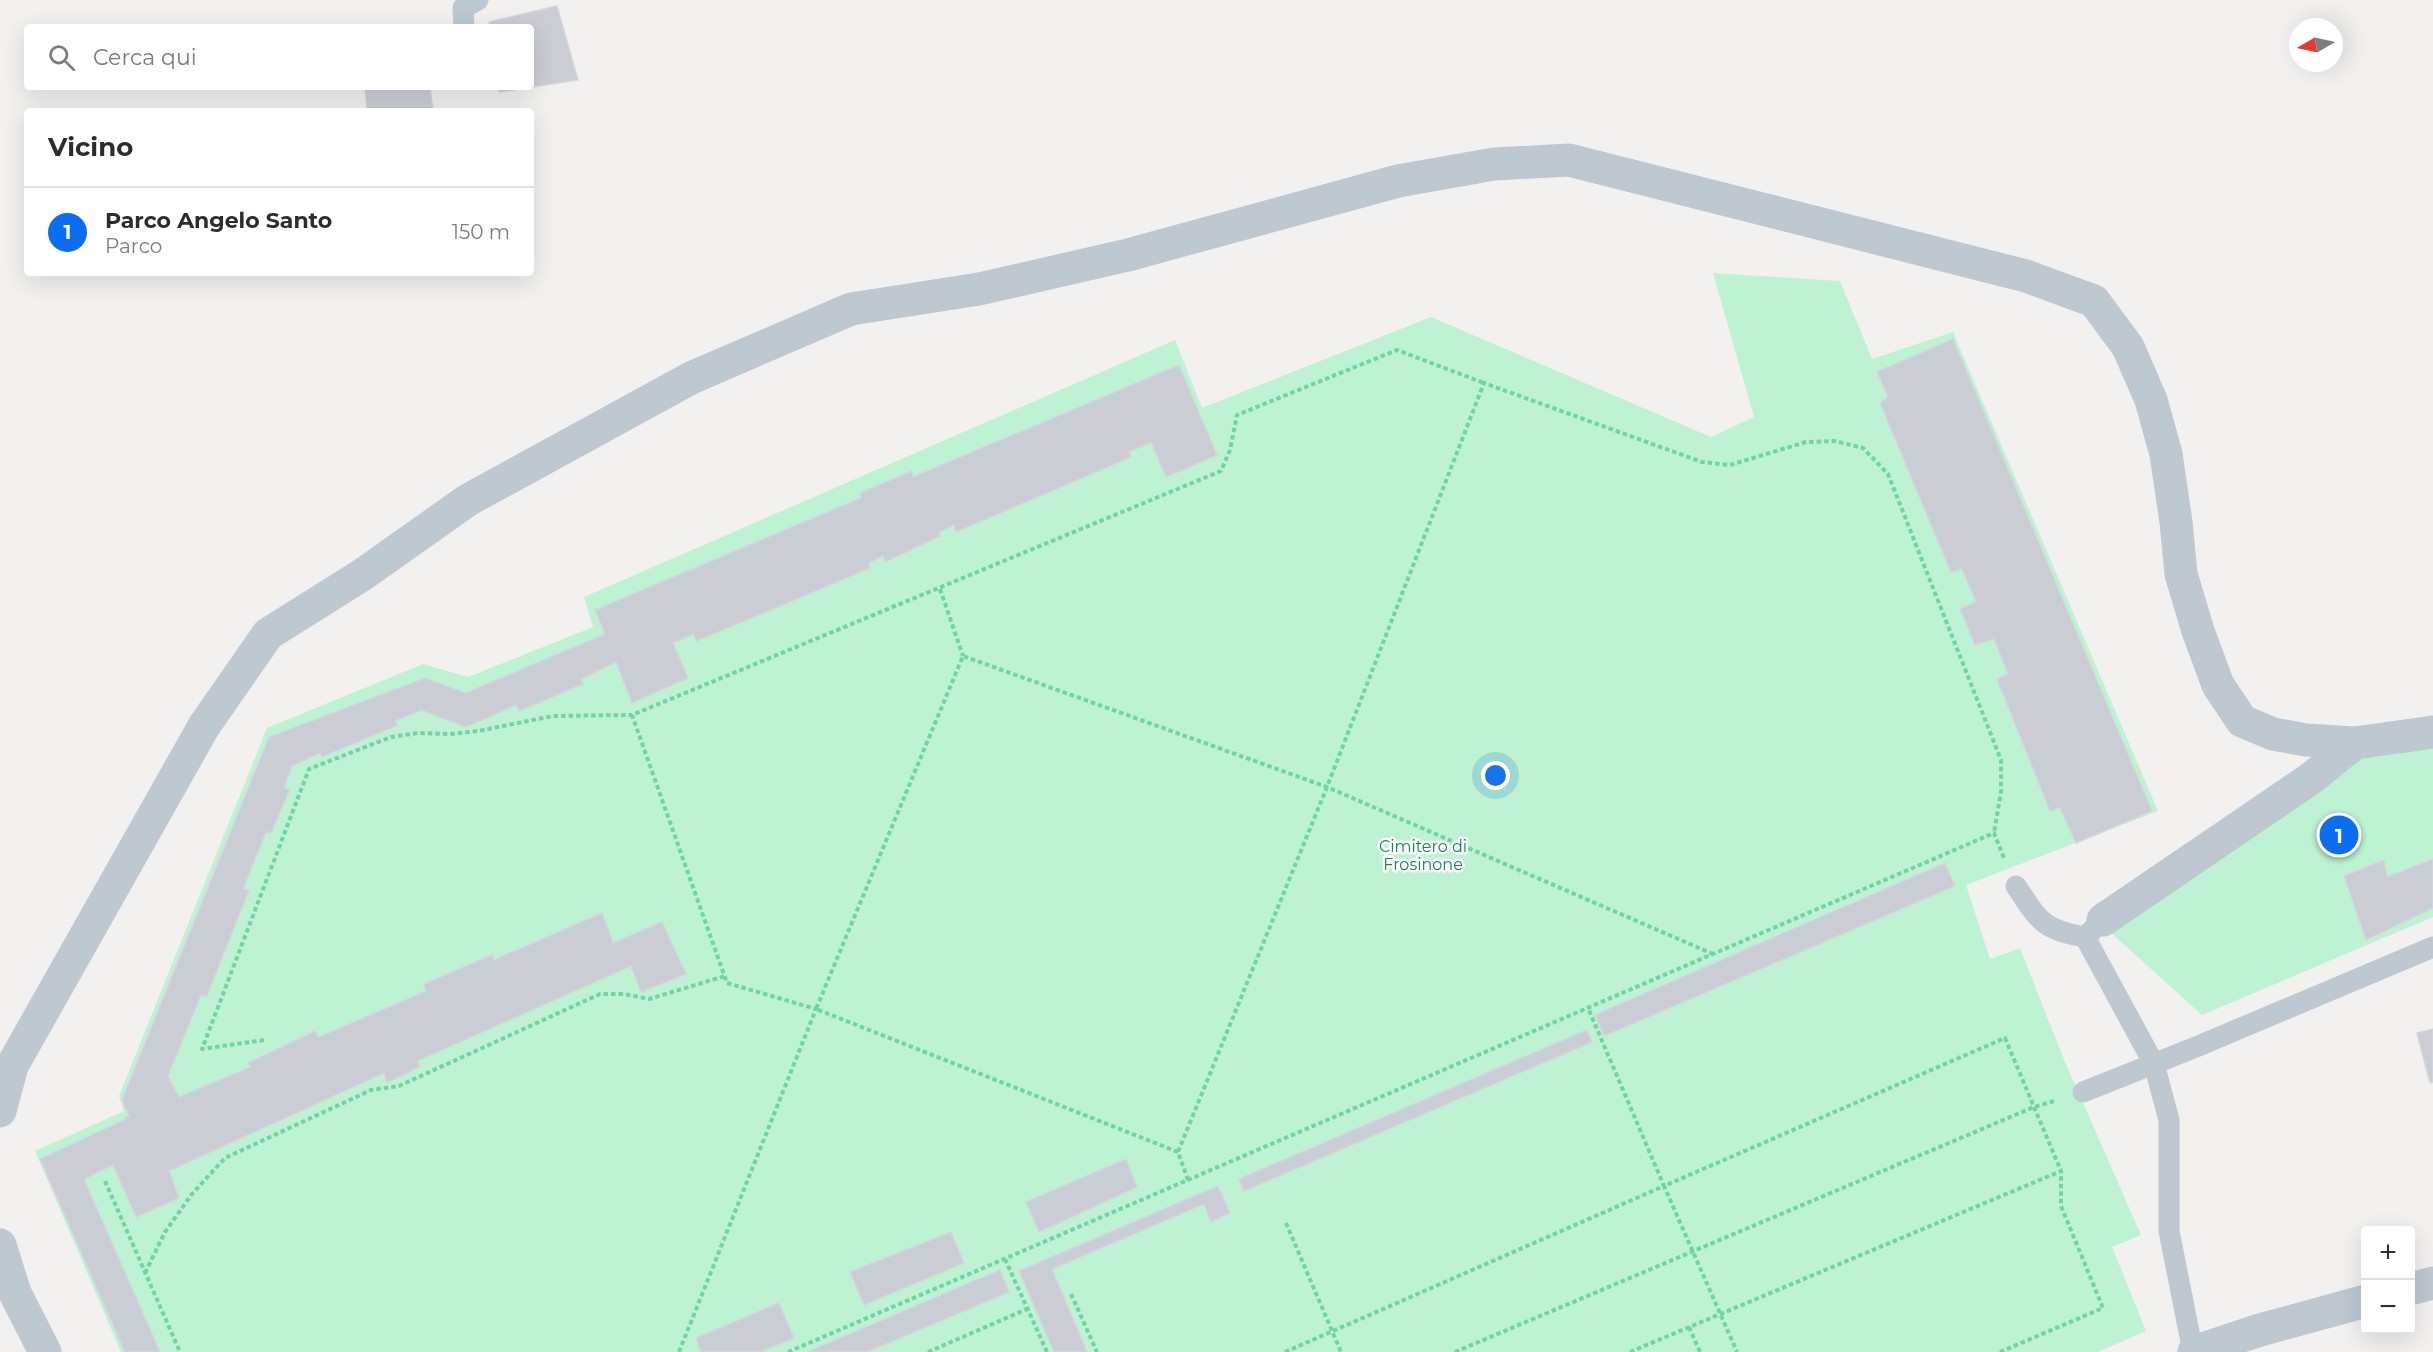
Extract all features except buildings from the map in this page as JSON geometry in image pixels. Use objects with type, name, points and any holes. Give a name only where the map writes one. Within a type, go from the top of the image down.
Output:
[{"type":"street","points":[[0,1111],[12,1066],[204,726],[268,634],[362,575],[468,500],[691,378],[851,309],[990,286],[1128,255],[1398,181],[1494,164],[1569,160],[2026,276],[2094,301],[2128,347],[2151,400],[2166,454],[2181,574],[2198,632],[2218,685],[2242,721],[2273,734],[2306,740],[2355,743],[2433,732]]},
{"type":"street","points":[[2094,929],[2291,793],[2355,743]]},
{"type":"street","points":[[0,1245],[15,1293],[45,1352]]},
{"type":"street","points":[[2415,1288],[2433,1283]]},
{"type":"street","points":[[2193,1352],[2260,1330],[2361,1302]]},
{"type":"lane","points":[[464,24],[463,8],[478,0]]},
{"type":"lane","points":[[2016,886],[2042,923],[2063,934],[2094,929],[2154,1064],[2169,1120],[2169,1231],[2193,1352]]},
{"type":"lane","points":[[2083,1092],[2433,947]]},
{"type":"path","points":[[264,1040],[202,1049],[309,769],[391,737],[418,733],[450,734],[478,731],[553,716],[632,715],[1221,471],[1230,450],[1237,415],[1397,350],[1702,462],[1731,465],[1806,442],[1835,441],[1863,448],[1888,474],[2001,760],[2001,792],[1995,833],[2016,886]]},
{"type":"path","points":[[1188,1180],[1178,1152],[1327,787],[1484,383]]},
{"type":"path","points":[[679,1352],[816,1009],[963,656],[940,589]]},
{"type":"path","points":[[963,656],[1327,787],[1713,954]]},
{"type":"path","points":[[632,715],[727,983],[816,1009],[1178,1152]]},
{"type":"path","points":[[788,1352],[1995,833]]},
{"type":"path","points":[[145,1273],[172,1222],[192,1194],[225,1158],[371,1090],[399,1086],[600,994],[624,994],[649,999],[725,976]]},
{"type":"path","points":[[1588,1008],[1737,1352]]},
{"type":"path","points":[[1285,1352],[2005,1038],[2061,1171],[2061,1206],[2103,1308],[2000,1352]]},
{"type":"path","points":[[1455,1352],[2034,1107]]},
{"type":"path","points":[[1630,1352],[2061,1171]]},
{"type":"path","points":[[105,1181],[180,1352]]},
{"type":"path","points":[[1286,1223],[1341,1352]]},
{"type":"path","points":[[1005,1259],[1047,1352]]},
{"type":"path","points":[[1071,1294],[1097,1352]]},
{"type":"path","points":[[928,1352],[1027,1309]]},
{"type":"path","points":[[1689,1327],[1700,1352]]},
{"type":"green space","name":"Cimitero di Frosinone","points":[[1713,273],[1840,281],[1872,359],[1953,332],[2158,811],[1966,885],[1990,959],[2020,948],[2062,1055],[2141,1235],[2112,1247],[2146,1331],[2098,1352],[121,1352],[35,1151],[124,1111],[119,1096],[267,728],[423,664],[468,677],[593,627],[584,597],[1175,340],[1202,408],[1431,317],[1711,437],[1754,417]]},
{"type":"green space","points":[[2433,745],[2433,917],[2202,1015],[2108,930],[2363,754]]},
{"type":"place","name":"Parco Angelo Santo","points":[[2339,835]]}]
